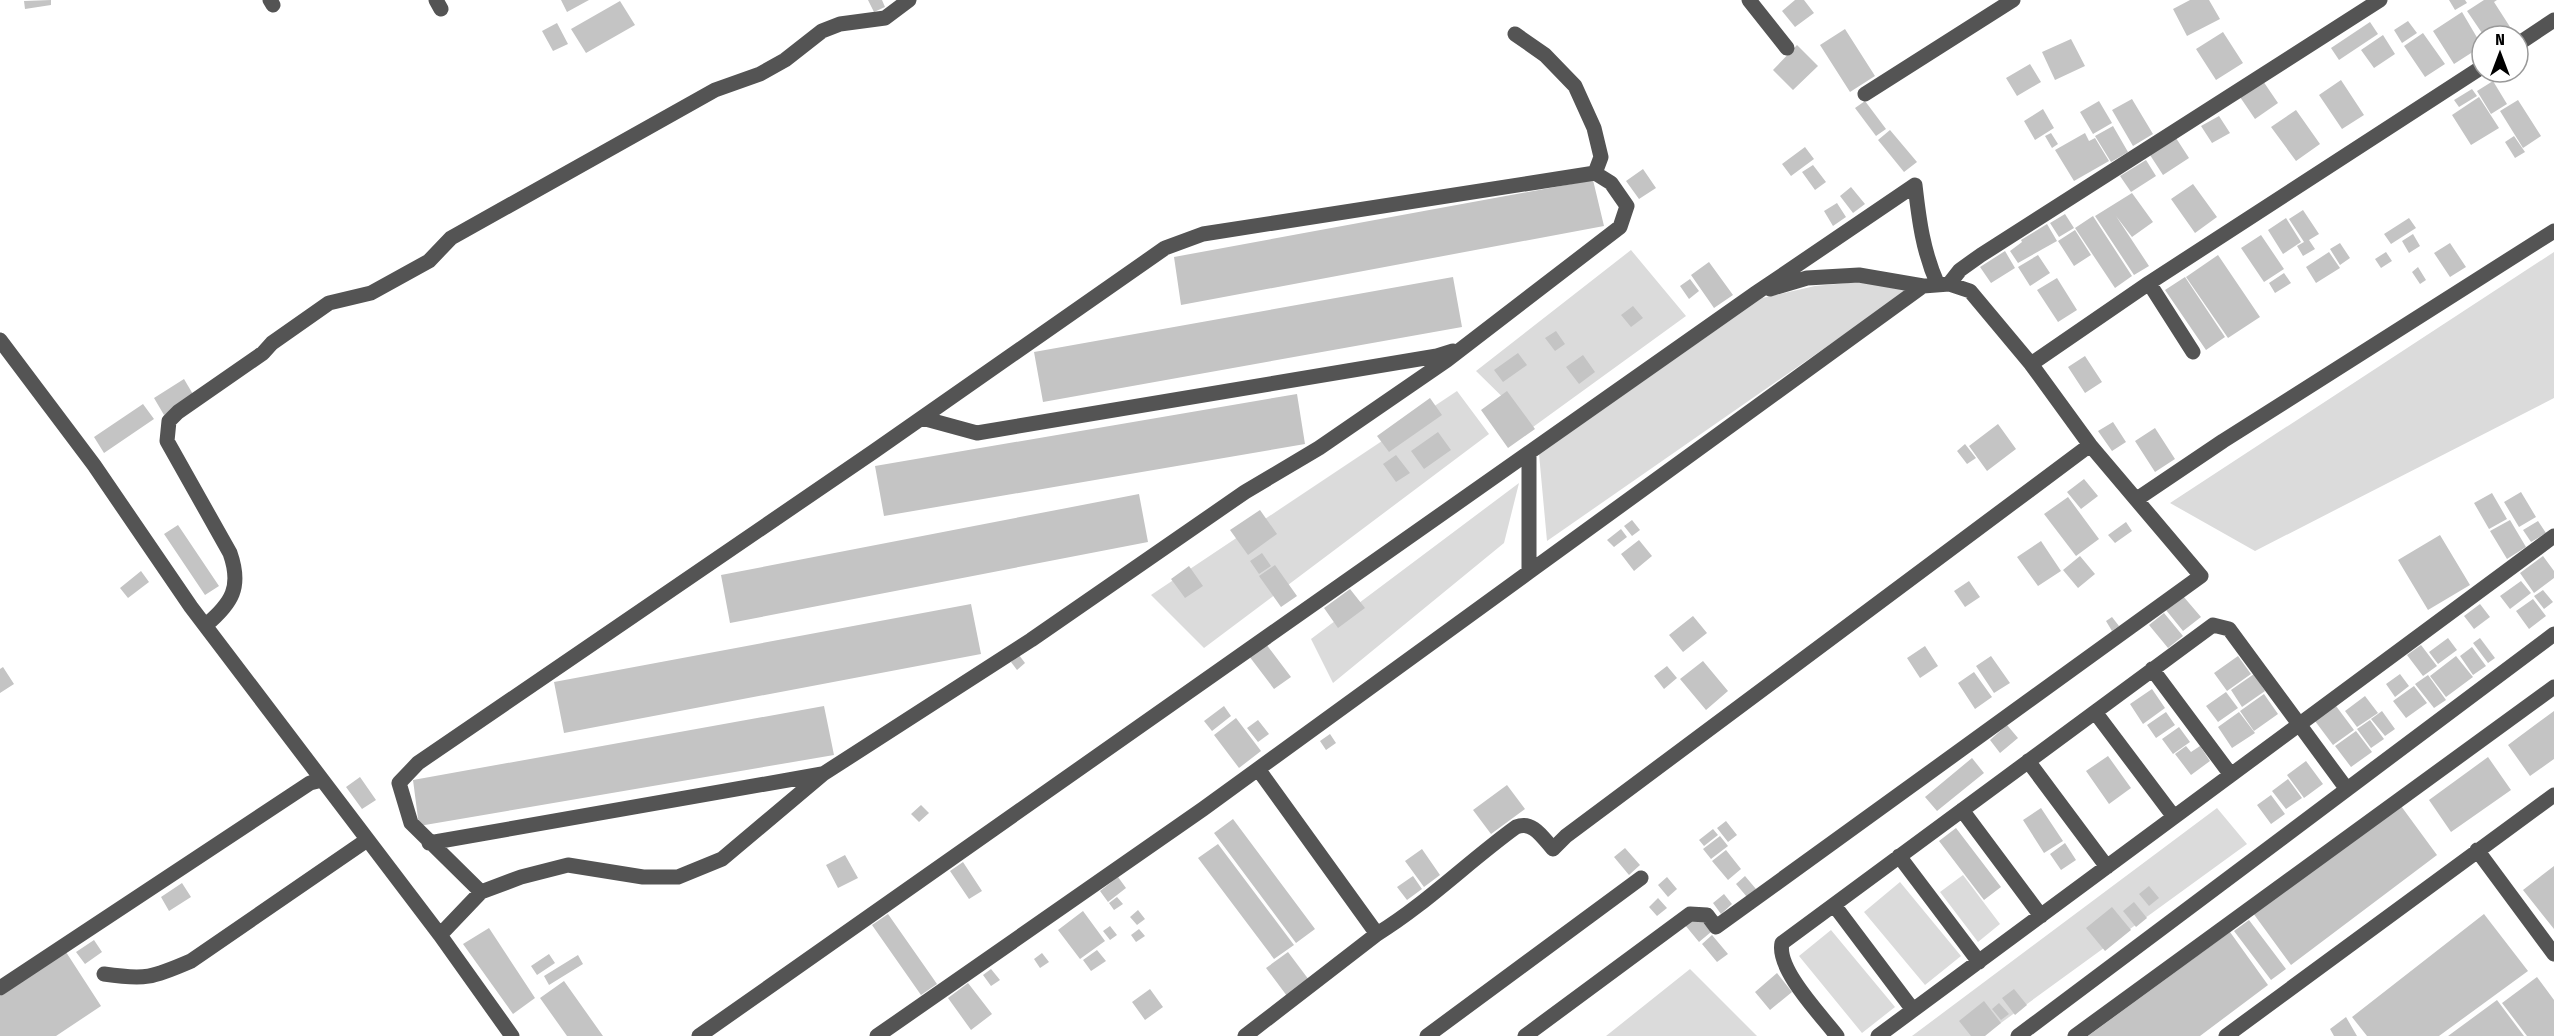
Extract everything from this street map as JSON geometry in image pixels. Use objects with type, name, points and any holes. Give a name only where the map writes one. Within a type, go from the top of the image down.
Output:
[{"type":"street","points":[[206,625],[221,613],[233,596],[235,568],[230,553],[167,441],[170,421],[178,412],[263,353],[272,343],[329,303],[371,293],[384,287],[429,261],[451,238],[715,90],[760,74],[785,60],[822,31],[840,24],[885,18],[909,0]]},
{"type":"street","points":[[1749,0],[1787,48]]},
{"type":"street","points":[[1865,94],[2013,0]]},
{"type":"street","points":[[878,1036],[1258,769],[1529,572],[1937,285],[2380,0]]},
{"type":"street","points":[[2530,36],[2554,20]]},
{"type":"street","points":[[1515,34],[1545,55],[1575,86],[1594,128],[1601,157],[1595,173]]},
{"type":"street","points":[[2031,364],[2149,283],[2470,75]]},
{"type":"street","points":[[440,935],[481,892],[521,877],[568,865],[643,877],[678,877],[722,859],[823,774],[1031,640],[1245,492],[1319,448],[1462,348],[1620,227],[1627,206],[1611,183],[1595,173],[1203,234],[1165,248],[922,418],[418,763],[399,783],[411,823],[481,892]]},
{"type":"street","points":[[699,1036],[1756,293],[1915,185],[1922,244],[1937,285]]},
{"type":"street","points":[[2137,499],[2223,441],[2554,231]]},
{"type":"street","points":[[1525,1036],[1690,914],[1707,915],[1716,927],[1733,916],[2201,576],[2090,445],[2031,364],[1970,291],[1859,275],[1807,278],[1756,293]]},
{"type":"street","points":[[2149,283],[2193,352]]},
{"type":"street","points":[[0,340],[93,465],[206,625],[440,935],[512,1036]]},
{"type":"street","points":[[922,418],[976,433],[1426,358],[1462,348]]},
{"type":"street","points":[[1245,1036],[1377,934],[1396,922],[1475,857],[1516,827],[1522,824],[1533,826],[1553,849],[1761,689],[2090,445]]},
{"type":"street","points":[[1529,453],[1529,572]]},
{"type":"street","points":[[1878,1036],[2554,536]]},
{"type":"street","points":[[1837,1036],[1785,967],[1780,951],[1782,943],[2213,625],[2229,629],[2346,788]]},
{"type":"street","points":[[2018,1036],[2554,634]]},
{"type":"street","points":[[2152,669],[2231,775]]},
{"type":"street","points":[[2075,1036],[2554,687]]},
{"type":"street","points":[[2095,712],[2174,818]]},
{"type":"street","points":[[2028,761],[2107,867]]},
{"type":"street","points":[[1258,769],[1377,934]]},
{"type":"street","points":[[429,843],[823,774]]},
{"type":"street","points":[[0,988],[310,783],[322,780]]},
{"type":"street","points":[[2226,1036],[2554,795]]},
{"type":"street","points":[[1962,810],[2041,916]]},
{"type":"street","points":[[104,974],[138,979],[160,975],[191,961],[367,840]]},
{"type":"street","points":[[2477,850],[2554,954]]},
{"type":"street","points":[[1899,856],[1978,962]]},
{"type":"street","points":[[1427,1036],[1641,878]]},
{"type":"street","points":[[1834,905],[1913,1010]]},
{"type":"shaded area","points":[[1631,250],[1686,316],[1533,427],[1476,371]]},
{"type":"shaded area","points":[[2554,252],[2554,398],[2255,551],[2170,503]]},
{"type":"shaded area","points":[[1859,282],[1911,288],[1547,541],[1539,454],[1762,298],[1815,286]]},
{"type":"shaded area","points":[[1457,391],[1489,434],[1204,648],[1151,595]]},
{"type":"shaded area","points":[[1519,483],[1504,543],[1333,683],[1311,639]]},
{"type":"shaded area","points":[[2217,808],[2247,844],[1983,1036],[1912,1036]]},
{"type":"shaded area","points":[[1963,875],[2000,924],[1978,942],[1940,892]]},
{"type":"shaded area","points":[[1900,882],[1961,956],[1925,985],[1864,912]]},
{"type":"shaded area","points":[[1831,930],[1895,1007],[1862,1033],[1799,956]]},
{"type":"shaded area","points":[[1690,969],[1757,1036],[1606,1036]]},
{"type":"building","points":[[51,0],[51,5],[25,9],[24,1]]},
{"type":"building","points":[[561,0],[589,0],[567,12]]},
{"type":"building","points":[[868,0],[882,0],[885,7],[874,12]]},
{"type":"building","points":[[1795,0],[1804,0],[1814,13],[1795,27],[1782,11]]},
{"type":"building","points":[[2190,0],[2209,0],[2220,19],[2187,36],[2173,9]]},
{"type":"building","points":[[2449,0],[2465,0],[2467,3],[2455,10]]},
{"type":"building","points":[[2484,0],[2497,0],[2494,2],[2508,24],[2476,24],[2467,11]]},
{"type":"building","points":[[620,1],[635,25],[586,53],[571,29]]},
{"type":"building","points":[[2462,12],[2470,26],[2470,54],[2454,64],[2433,31]]},
{"type":"building","points":[[2408,21],[2417,33],[2402,43],[2394,30]]},
{"type":"building","points":[[2370,22],[2378,34],[2339,60],[2331,48]]},
{"type":"building","points":[[557,23],[568,44],[553,51],[542,31]]},
{"type":"building","points":[[1845,29],[1875,76],[1850,92],[1820,45]]},
{"type":"building","points":[[2223,32],[2243,63],[2216,80],[2196,49]]},
{"type":"building","points":[[2423,33],[2445,64],[2425,77],[2404,46]]},
{"type":"building","points":[[2383,35],[2395,54],[2374,68],[2361,50]]},
{"type":"building","points":[[2071,39],[2085,66],[2055,80],[2042,52]]},
{"type":"building","points":[[1797,45],[1818,66],[1793,90],[1773,70]]},
{"type":"building","points":[[2030,64],[2041,82],[2017,96],[2006,78]]},
{"type":"building","points":[[2341,80],[2364,115],[2342,129],[2319,95]]},
{"type":"building","points":[[2263,81],[2278,103],[2255,119],[2240,97]]},
{"type":"building","points":[[2488,84],[2495,84],[2507,104],[2491,114],[2477,91]]},
{"type":"building","points":[[2472,89],[2477,96],[2459,107],[2454,100]]},
{"type":"building","points":[[2479,97],[2499,128],[2471,145],[2452,115]]},
{"type":"building","points":[[2132,99],[2153,134],[2133,146],[2112,110]]},
{"type":"building","points":[[2518,100],[2541,136],[2523,148],[2500,111]]},
{"type":"building","points":[[1865,101],[1886,129],[1876,136],[1855,108]]},
{"type":"building","points":[[2099,101],[2112,123],[2093,134],[2080,112]]},
{"type":"building","points":[[2043,109],[2054,128],[2035,140],[2024,121]]},
{"type":"building","points":[[2296,110],[2320,144],[2296,161],[2271,127]]},
{"type":"building","points":[[2219,116],[2230,133],[2212,143],[2201,126]]},
{"type":"building","points":[[2113,126],[2128,152],[2111,162],[2095,136]]},
{"type":"building","points":[[1890,130],[1917,162],[1904,172],[1878,140]]},
{"type":"building","points":[[2051,133],[2058,144],[2052,148],[2045,136]]},
{"type":"building","points":[[2085,133],[2089,141],[2095,138],[2109,161],[2074,181],[2055,150]]},
{"type":"building","points":[[2514,136],[2525,152],[2515,158],[2505,142]]},
{"type":"building","points":[[2176,138],[2189,158],[2163,175],[2150,155]]},
{"type":"building","points":[[1805,147],[1814,159],[1791,176],[1782,164]]},
{"type":"building","points":[[2146,160],[2156,176],[2131,192],[2120,176]]},
{"type":"building","points":[[1813,165],[1826,182],[1815,190],[1802,172]]},
{"type":"building","points":[[1643,169],[1656,188],[1639,199],[1626,181]]},
{"type":"building","points":[[1593,180],[1604,226],[1181,305],[1174,257]]},
{"type":"building","points":[[2193,184],[2217,217],[2195,233],[2171,199]]},
{"type":"building","points":[[1851,187],[1865,204],[1853,213],[1840,196]]},
{"type":"building","points":[[2132,193],[2153,222],[2132,237],[2116,216],[2149,266],[2134,275],[2095,216]]},
{"type":"building","points":[[1837,203],[1846,217],[1833,226],[1824,211]]},
{"type":"building","points":[[2303,210],[2319,234],[2309,240],[2315,249],[2303,256],[2297,246],[2304,242],[2289,219]]},
{"type":"building","points":[[2065,214],[2074,228],[2059,237],[2050,223]]},
{"type":"building","points":[[2093,216],[2132,276],[2115,288],[2075,228]]},
{"type":"building","points":[[2286,218],[2301,242],[2283,254],[2268,230]]},
{"type":"building","points":[[2409,218],[2416,228],[2391,244],[2384,234]]},
{"type":"building","points":[[2047,224],[2057,241],[2018,263],[2010,251],[2022,242],[2021,240]]},
{"type":"building","points":[[2075,230],[2091,255],[2074,266],[2058,241]]},
{"type":"building","points":[[2413,234],[2420,246],[2409,253],[2402,241]]},
{"type":"building","points":[[2261,235],[2284,269],[2264,282],[2241,248]]},
{"type":"building","points":[[2340,243],[2350,258],[2340,265],[2330,249]]},
{"type":"building","points":[[2450,243],[2466,267],[2450,277],[2434,253]]},
{"type":"building","points":[[2005,251],[2015,268],[1991,283],[1980,267]]},
{"type":"building","points":[[2329,252],[2340,268],[2316,283],[2306,267]]},
{"type":"building","points":[[2386,252],[2392,261],[2381,268],[2375,259]]},
{"type":"building","points":[[2038,255],[2050,273],[2030,286],[2018,267]]},
{"type":"building","points":[[2218,255],[2260,317],[2228,338],[2186,277]]},
{"type":"building","points":[[1709,262],[1733,295],[1714,308],[1691,275]]},
{"type":"building","points":[[2418,267],[2426,280],[2420,284],[2412,272]]},
{"type":"building","points":[[2284,273],[2291,283],[2275,293],[2269,283]]},
{"type":"building","points":[[1453,277],[1462,327],[1043,402],[1034,352]]},
{"type":"building","points":[[2185,277],[2225,337],[2206,350],[2165,290]]},
{"type":"building","points":[[2057,278],[2077,310],[2058,322],[2037,290]]},
{"type":"building","points":[[1690,279],[1699,291],[1689,299],[1680,286]]},
{"type":"building","points":[[1633,306],[1643,318],[1631,327],[1621,315]]},
{"type":"building","points":[[1556,331],[1565,344],[1555,351],[1545,338]]},
{"type":"building","points":[[1518,353],[1527,365],[1503,382],[1494,370]]},
{"type":"building","points":[[1583,355],[1595,372],[1579,384],[1566,367]]},
{"type":"building","points":[[2085,356],[2102,382],[2085,393],[2068,367]]},
{"type":"building","points":[[184,379],[194,396],[164,415],[154,398]]},
{"type":"building","points":[[1507,391],[1535,429],[1508,448],[1481,410]]},
{"type":"building","points":[[1297,394],[1305,444],[884,516],[875,466]]},
{"type":"building","points":[[1430,398],[1442,415],[1389,452],[1377,436]]},
{"type":"building","points":[[143,404],[154,419],[104,453],[94,437]]},
{"type":"building","points":[[2113,422],[2126,442],[2112,451],[2098,431]]},
{"type":"building","points":[[1998,424],[2016,449],[1987,471],[1969,446]]},
{"type":"building","points":[[2155,428],[2175,459],[2155,472],[2135,441]]},
{"type":"building","points":[[1438,432],[1451,450],[1424,469],[1411,451]]},
{"type":"building","points":[[1965,444],[1976,458],[1967,464],[1957,451]]},
{"type":"building","points":[[1396,455],[1410,473],[1396,482],[1383,464]]},
{"type":"building","points":[[2084,479],[2098,496],[2081,509],[2067,492]]},
{"type":"building","points":[[2521,492],[2536,517],[2519,527],[2504,502]]},
{"type":"building","points":[[2492,493],[2507,519],[2489,529],[2474,503]]},
{"type":"building","points":[[1139,494],[1148,542],[730,623],[721,575]]},
{"type":"building","points":[[2068,497],[2099,539],[2076,556],[2044,514]]},
{"type":"building","points":[[1260,510],[1277,534],[1248,555],[1230,530]]},
{"type":"building","points":[[1632,520],[1640,530],[1632,536],[1624,526]]},
{"type":"building","points":[[2510,520],[2526,547],[2507,559],[2490,531]]},
{"type":"building","points":[[2538,521],[2546,533],[2531,542],[2523,530]]},
{"type":"building","points":[[2126,522],[2132,531],[2115,543],[2108,535]]},
{"type":"building","points":[[178,525],[219,586],[205,595],[164,534]]},
{"type":"building","points":[[1621,529],[1627,537],[1614,547],[1607,540]]},
{"type":"building","points":[[2440,535],[2470,585],[2428,610],[2398,560]]},
{"type":"building","points":[[1639,540],[1652,556],[1634,571],[1621,554]]},
{"type":"building","points":[[2041,541],[2061,571],[2038,586],[2017,557]]},
{"type":"building","points":[[1262,553],[1271,566],[1259,574],[1250,561]]},
{"type":"building","points":[[2080,556],[2095,574],[2078,588],[2063,570]]},
{"type":"building","points":[[2543,556],[2554,571],[2554,578],[2534,593],[2520,573]]},
{"type":"building","points":[[1275,565],[1297,596],[1281,607],[1259,576]]},
{"type":"building","points":[[1189,566],[1203,586],[1185,598],[1171,579]]},
{"type":"building","points":[[141,571],[149,582],[128,598],[120,588]]},
{"type":"building","points":[[1969,581],[1980,597],[1965,607],[1954,591]]},
{"type":"building","points":[[2521,581],[2531,593],[2510,609],[2500,596]]},
{"type":"building","points":[[1350,589],[1365,608],[1338,628],[1324,608]]},
{"type":"building","points":[[2543,590],[2553,602],[2544,609],[2534,596]]},
{"type":"building","points":[[2183,596],[2201,617],[2183,631],[2166,610]]},
{"type":"building","points":[[2533,599],[2546,616],[2529,629],[2516,611]]},
{"type":"building","points":[[971,604],[981,654],[564,733],[554,682]]},
{"type":"building","points":[[2480,604],[2490,617],[2474,629],[2464,616]]},
{"type":"building","points":[[2164,613],[2183,636],[2168,648],[2149,625]]},
{"type":"building","points":[[1693,616],[1707,633],[1683,652],[1669,635]]},
{"type":"building","points":[[2112,617],[2119,626],[2112,631],[2106,621]]},
{"type":"building","points":[[2448,638],[2457,650],[2438,664],[2429,652]]},
{"type":"building","points":[[2480,638],[2495,658],[2488,663],[2473,643]]},
{"type":"building","points":[[1266,644],[1291,677],[1274,689],[1249,656]]},
{"type":"building","points":[[2421,645],[2437,666],[2423,676],[2407,655]]},
{"type":"building","points":[[1925,646],[1938,666],[1920,678],[1907,658]]},
{"type":"building","points":[[2472,647],[2486,666],[2473,675],[2460,656]]},
{"type":"building","points":[[1019,655],[1025,663],[1017,670],[1011,662]]},
{"type":"building","points":[[1991,656],[2010,683],[1994,693],[1976,666]]},
{"type":"building","points":[[2238,656],[2251,674],[2227,691],[2214,673]]},
{"type":"building","points":[[2456,656],[2473,677],[2446,697],[2430,676]]},
{"type":"building","points":[[1703,661],[1728,691],[1706,710],[1680,679]]},
{"type":"building","points":[[1667,666],[1677,678],[1664,689],[1654,676]]},
{"type":"building","points":[[3,667],[14,684],[0,693],[0,669]]},
{"type":"building","points":[[1974,672],[1992,697],[1975,709],[1958,683]]},
{"type":"building","points":[[2254,674],[2265,691],[2242,707],[2231,690]]},
{"type":"building","points":[[2400,674],[2409,686],[2395,697],[2386,684]]},
{"type":"building","points":[[2428,675],[2446,700],[2434,708],[2415,684]]},
{"type":"building","points":[[2414,686],[2427,703],[2406,718],[2393,701]]},
{"type":"building","points":[[2152,689],[2165,708],[2143,724],[2130,704]]},
{"type":"building","points":[[2226,692],[2238,708],[2218,722],[2206,706]]},
{"type":"building","points":[[2264,694],[2278,714],[2254,731],[2240,711]]},
{"type":"building","points":[[2365,696],[2378,713],[2357,727],[2345,711]]},
{"type":"building","points":[[824,706],[834,755],[419,826],[413,780]]},
{"type":"building","points":[[1224,706],[1231,716],[1212,731],[1204,721]]},
{"type":"building","points":[[2336,706],[2354,730],[2333,745],[2315,721]]},
{"type":"building","points":[[2382,711],[2395,729],[2385,736],[2371,719]]},
{"type":"building","points":[[2554,711],[2554,759],[2530,776],[2508,745]]},
{"type":"building","points":[[2166,712],[2175,725],[2156,738],[2147,725]]},
{"type":"building","points":[[2239,712],[2255,733],[2232,748],[2218,727]]},
{"type":"building","points":[[1236,718],[1261,751],[1239,768],[1214,735]]},
{"type":"building","points":[[1258,720],[1269,734],[1258,742],[1247,728]]},
{"type":"building","points":[[2370,720],[2384,739],[2371,748],[2357,729]]},
{"type":"building","points":[[2007,725],[2018,738],[2000,753],[1990,740]]},
{"type":"building","points":[[2179,727],[2190,742],[2173,754],[2162,739]]},
{"type":"building","points":[[2356,731],[2372,752],[2351,767],[2335,746]]},
{"type":"building","points":[[1330,734],[1336,743],[1326,750],[1320,741]]},
{"type":"building","points":[[2186,746],[2191,752],[2200,746],[2210,761],[2191,775],[2175,754]]},
{"type":"building","points":[[2108,756],[2131,788],[2109,804],[2086,771]]},
{"type":"building","points":[[2488,757],[2511,790],[2451,832],[2429,800]]},
{"type":"building","points":[[1972,758],[1984,773],[1937,811],[1925,797]]},
{"type":"building","points":[[2306,761],[2323,784],[2304,798],[2287,775]]},
{"type":"building","points":[[360,777],[376,800],[362,809],[346,787]]},
{"type":"building","points":[[2288,779],[2302,798],[2286,809],[2272,791]]},
{"type":"building","points":[[1507,785],[1525,809],[1491,834],[1473,810]]},
{"type":"building","points":[[2271,795],[2285,814],[2271,824],[2257,805]]},
{"type":"building","points":[[921,805],[929,813],[919,822],[911,814]]},
{"type":"building","points":[[2401,806],[2437,855],[2291,965],[2253,913]]},
{"type":"building","points":[[2041,808],[2063,841],[2044,853],[2023,820]]},
{"type":"building","points":[[1233,819],[1315,929],[1296,943],[1214,833]]},
{"type":"building","points":[[1726,821],[1737,835],[1728,842],[1717,828]]},
{"type":"building","points":[[1956,828],[2001,887],[1984,900],[1939,841]]},
{"type":"building","points":[[1713,829],[1718,835],[1704,846],[1699,840]]},
{"type":"building","points":[[1720,836],[1728,846],[1711,859],[1703,849]]},
{"type":"building","points":[[2065,843],[2076,860],[2061,870],[2050,854]]},
{"type":"building","points":[[1218,844],[1294,945],[1274,959],[1198,858]]},
{"type":"building","points":[[1625,848],[1640,865],[1629,875],[1614,857]]},
{"type":"building","points":[[1422,849],[1440,875],[1424,887],[1405,861]]},
{"type":"building","points":[[1726,850],[1741,869],[1728,880],[1712,861]]},
{"type":"building","points":[[845,855],[858,878],[838,888],[826,865]]},
{"type":"building","points":[[963,862],[982,891],[969,899],[950,871]]},
{"type":"building","points":[[2554,866],[2554,929],[2523,890]]},
{"type":"building","points":[[1413,876],[1422,889],[1407,900],[1397,887]]},
{"type":"building","points":[[1745,876],[1756,889],[1747,897],[1736,884]]},
{"type":"building","points":[[1118,877],[1126,888],[1108,902],[1100,891]]},
{"type":"building","points":[[1667,877],[1677,889],[1668,897],[1658,885]]},
{"type":"building","points":[[182,883],[191,897],[169,911],[161,897]]},
{"type":"building","points":[[2149,886],[2159,898],[2149,906],[2139,894]]},
{"type":"building","points":[[1724,894],[1732,904],[1721,914],[1713,903]]},
{"type":"building","points":[[1117,897],[1123,904],[1114,910],[1109,903]]},
{"type":"building","points":[[1658,898],[1667,908],[1657,916],[1649,907]]},
{"type":"building","points":[[2134,902],[2147,918],[2136,927],[2123,911]]},
{"type":"building","points":[[2112,907],[2131,930],[2105,951],[2086,928]]},
{"type":"building","points":[[1138,910],[1145,919],[1137,925],[1130,917]]},
{"type":"building","points":[[1083,911],[1105,941],[1080,959],[1058,930]]},
{"type":"building","points":[[888,914],[937,984],[921,995],[872,925]]},
{"type":"building","points":[[2484,914],[2528,971],[2439,1036],[2367,1036],[2352,1017]]},
{"type":"building","points":[[1697,915],[1711,932],[1699,942],[1685,925]]},
{"type":"building","points":[[2249,920],[2286,969],[2271,980],[2234,931]]},
{"type":"building","points":[[1110,926],[1117,935],[1110,940],[1103,931]]},
{"type":"building","points":[[489,928],[535,998],[513,1014],[463,944]]},
{"type":"building","points":[[1139,929],[1145,936],[1136,942],[1131,935]]},
{"type":"building","points":[[2230,932],[2268,985],[2200,1036],[2088,1036]]},
{"type":"building","points":[[1712,935],[1728,954],[1717,962],[1702,944]]},
{"type":"building","points":[[94,940],[102,952],[85,964],[76,952]]},
{"type":"building","points":[[1097,950],[1106,961],[1091,971],[1083,960]]},
{"type":"building","points":[[66,952],[101,1006],[56,1036],[0,1036],[0,996]]},
{"type":"building","points":[[1288,952],[1309,980],[1287,996],[1266,968]]},
{"type":"building","points":[[1042,953],[1049,962],[1040,968],[1034,959]]},
{"type":"building","points":[[549,954],[555,963],[537,975],[531,966]]},
{"type":"building","points":[[578,955],[583,964],[549,985],[544,976]]},
{"type":"building","points":[[991,969],[1000,980],[991,986],[983,975]]},
{"type":"building","points":[[1777,973],[1792,992],[1770,1010],[1755,992]]},
{"type":"building","points":[[2537,977],[2554,1000],[2554,1036],[2527,1036],[2502,1003]]},
{"type":"building","points":[[564,981],[603,1036],[567,1036],[540,998]]},
{"type":"building","points":[[968,983],[992,1014],[971,1030],[948,998]]},
{"type":"building","points":[[1150,989],[1163,1007],[1145,1020],[1132,1002]]},
{"type":"building","points":[[2014,989],[2027,1005],[2015,1015],[2002,998]]},
{"type":"building","points":[[2497,1000],[2524,1036],[2448,1036]]},
{"type":"building","points":[[1984,1001],[2001,1023],[1985,1036],[1971,1036],[1959,1021]]},
{"type":"building","points":[[1999,1003],[2009,1014],[2001,1020],[1992,1009]]},
{"type":"building","points":[[2346,1017],[2357,1036],[2334,1036],[2330,1029]]}]
